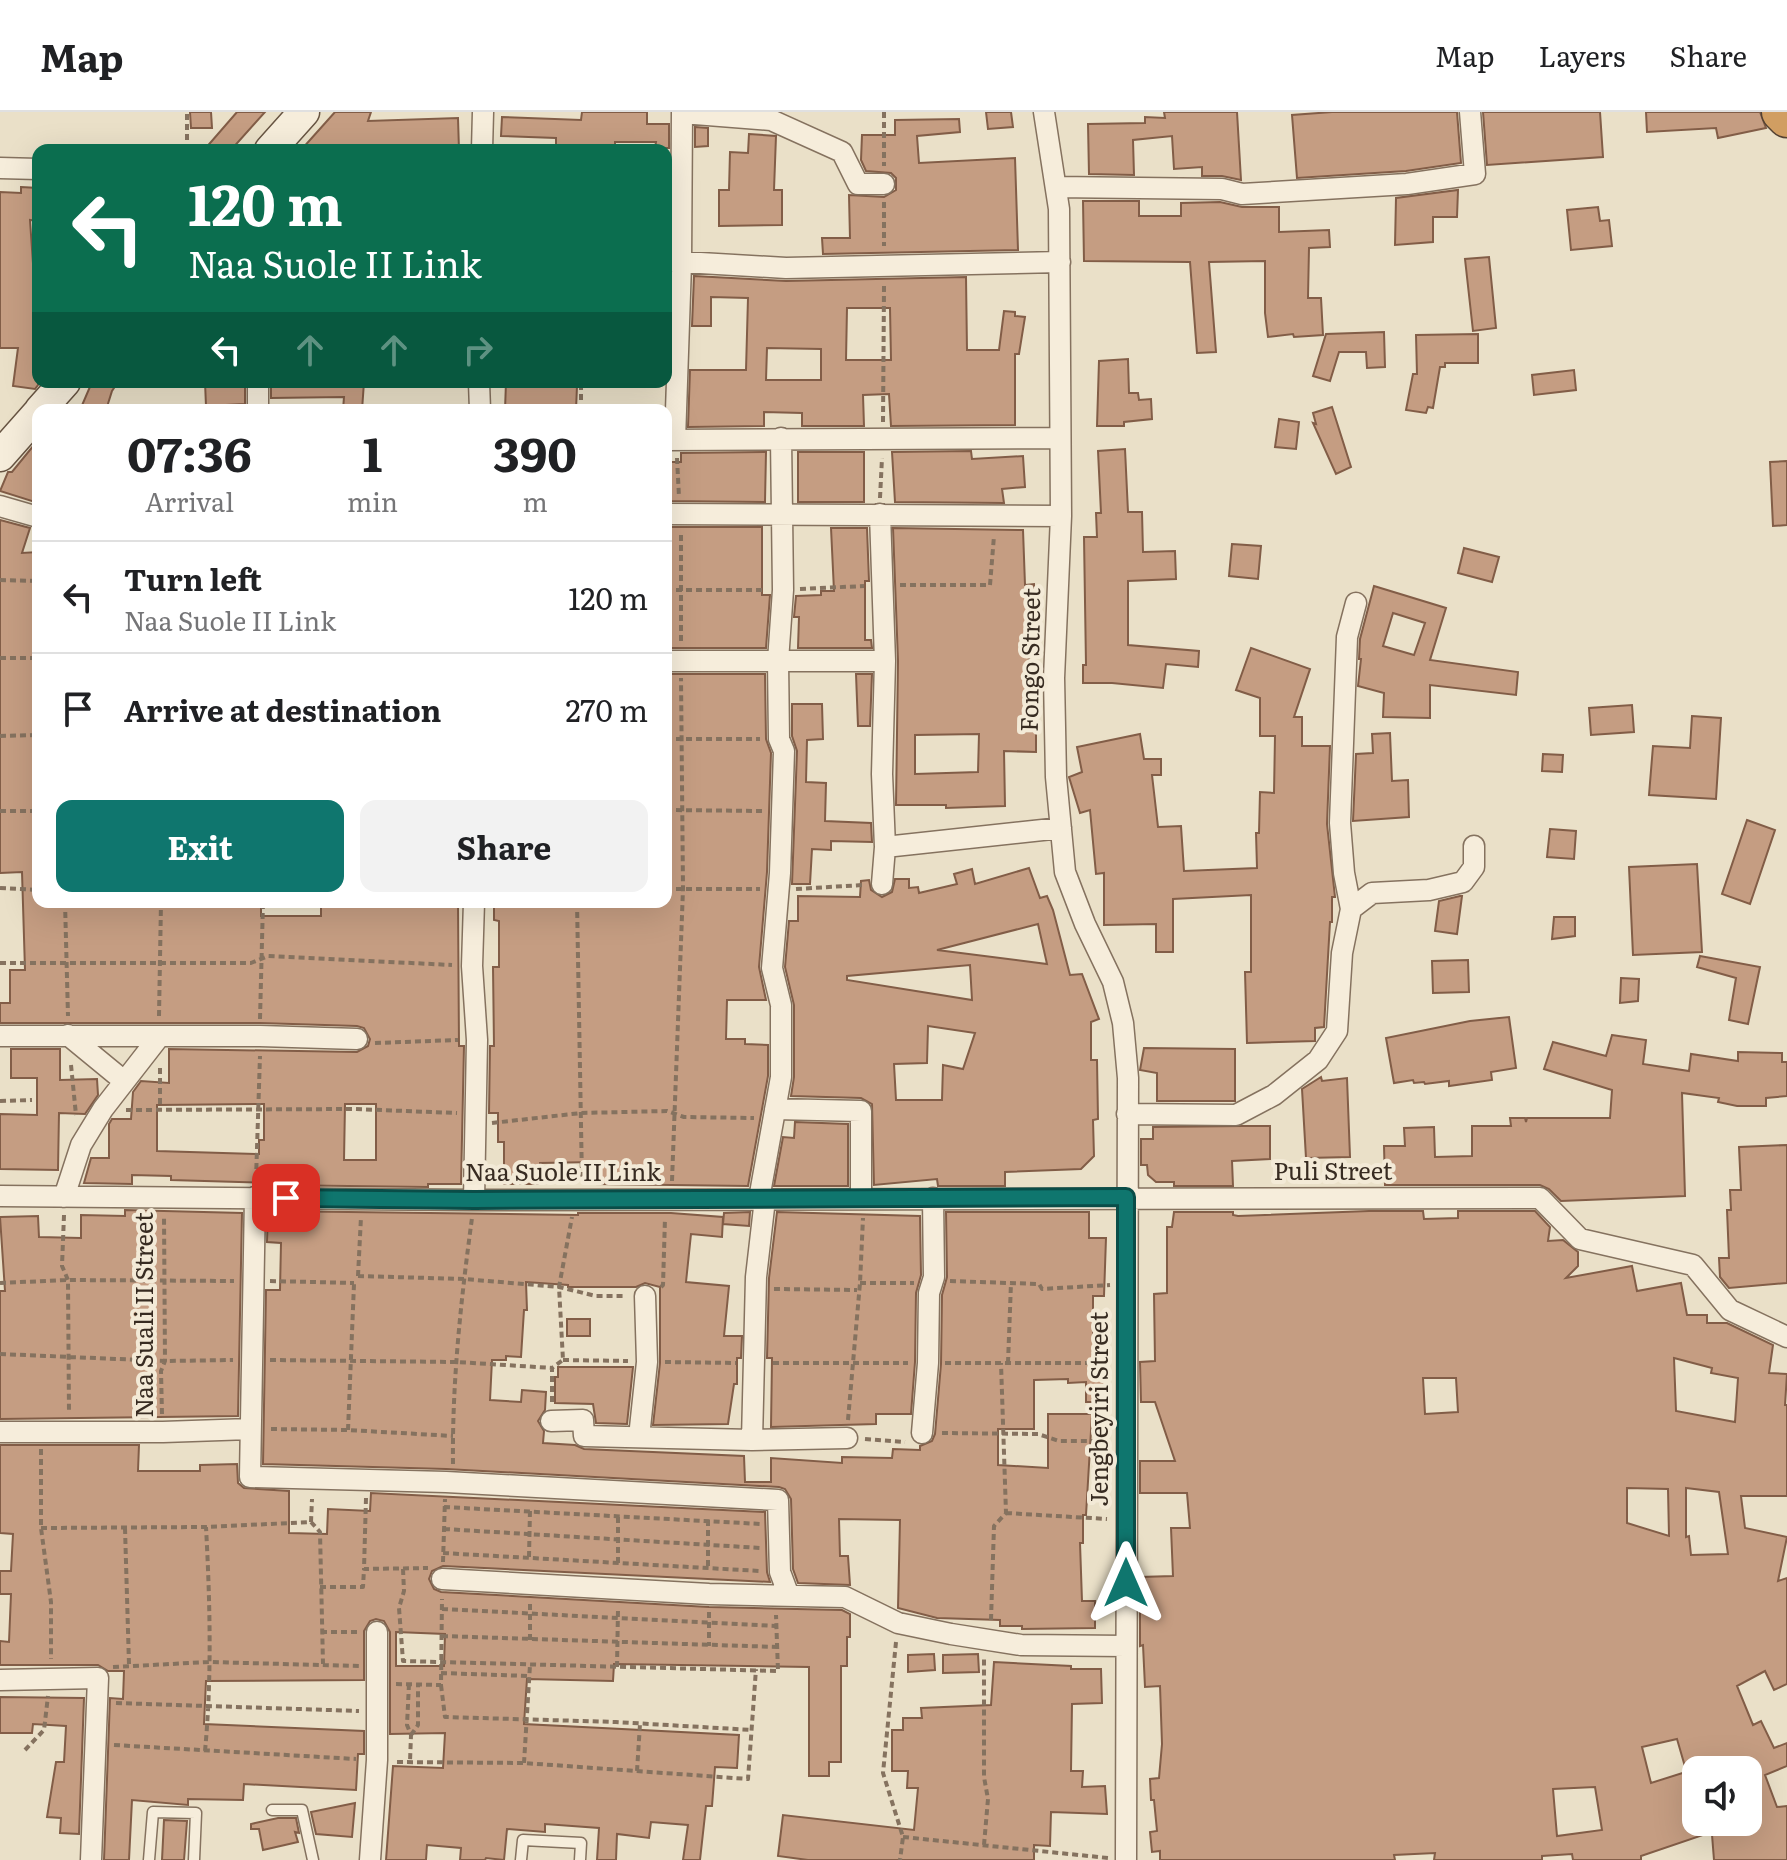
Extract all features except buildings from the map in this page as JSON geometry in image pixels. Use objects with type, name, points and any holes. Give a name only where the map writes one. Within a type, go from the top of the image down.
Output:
[{"type":"highway","points":[[1781,112],[1787,118]]},
{"type":"street","points":[[275,144],[304,112]]},
{"type":"street","points":[[482,144],[483,112]]},
{"type":"street","points":[[672,381],[682,112],[791,121],[842,152],[858,184],[884,184]]},
{"type":"street","name":"Fongo Street","points":[[1044,112],[1059,209],[1060,262],[1061,516],[1054,678],[1056,777],[1065,872],[1085,924],[1113,982],[1120,1009],[1128,1078],[1126,1197]]},
{"type":"street","points":[[1056,187],[1222,189],[1242,194],[1407,184],[1475,174],[1470,112]]},
{"type":"street","points":[[1,163],[32,168]]},
{"type":"street","points":[[674,263],[786,268],[1060,262]]},
{"type":"street","points":[[45,404],[60,388]]},
{"type":"street","points":[[4,447],[32,418]]},
{"type":"street","points":[[752,1440],[762,1199],[781,1077],[781,1005],[772,968],[780,873],[784,751],[779,739],[778,661],[783,590],[781,438]]},
{"type":"street","points":[[672,440],[1060,438]]},
{"type":"street","points":[[0,506],[32,515]]},
{"type":"street","points":[[673,514],[1061,516]]},
{"type":"street","points":[[880,514],[885,661],[882,774],[885,847],[882,884]]},
{"type":"street","points":[[1127,1114],[1236,1115],[1274,1095],[1318,1060],[1337,1031],[1342,953],[1351,909],[1340,823],[1347,637],[1356,603]]},
{"type":"street","points":[[673,661],[885,661]]},
{"type":"street","points":[[885,847],[1061,828]]},
{"type":"street","points":[[1351,909],[1372,893],[1429,890],[1463,882],[1474,867],[1474,846]]},
{"type":"street","points":[[474,908],[472,966],[477,1040],[474,1200]]},
{"type":"street","points":[[68,1035],[124,1081]]},
{"type":"street","points":[[0,1036],[357,1039]]},
{"type":"street","points":[[64,1197],[81,1145],[103,1109],[159,1037]]},
{"type":"street","points":[[774,1114],[861,1111],[862,1198]]},
{"type":"street","name":"Naa Suole II Link","points":[[0,1196],[474,1200],[1126,1197]]},
{"type":"street","points":[[255,1197],[250,1477],[446,1482],[778,1500],[778,1549],[783,1596]]},
{"type":"street","name":"Puli Street","points":[[1126,1197],[1540,1198],[1580,1239],[1693,1265],[1730,1310],[1787,1337]]},
{"type":"street","name":"Jengbeyiri Street","points":[[1126,1197],[1126,1860]]},
{"type":"street","points":[[922,1433],[928,1363],[929,1293],[934,1277],[933,1198]]},
{"type":"street","points":[[639,1437],[647,1362],[645,1296]]},
{"type":"street","points":[[551,1421],[583,1420],[584,1436],[752,1440],[847,1438]]},
{"type":"street","points":[[0,1432],[250,1429]]},
{"type":"street","points":[[436,1574],[709,1594],[845,1597],[898,1623],[1021,1645],[1126,1646]]},
{"type":"street","points":[[370,1860],[377,1760],[377,1632]]},
{"type":"street","points":[[0,1680],[98,1678],[91,1860]]},
{"type":"lane","points":[[272,1810],[302,1810],[313,1860]]},
{"type":"lane","points":[[149,1860],[153,1812],[196,1813],[194,1860]]},
{"type":"lane","points":[[521,1860],[523,1840],[581,1843],[580,1860]]},
{"type":"path","points":[[187,112],[187,144]]},
{"type":"path","points":[[880,514],[884,112]]},
{"type":"path","points":[[358,1276],[464,1279],[559,1287],[596,1296],[645,1296],[663,1285],[674,1115],[683,889],[681,739],[673,661],[681,590],[672,477]]},
{"type":"path","points":[[672,590],[990,585],[996,515]]},
{"type":"path","points":[[0,580],[32,581]]},
{"type":"path","points":[[0,658],[32,658]]},
{"type":"path","points":[[0,736],[32,735]]},
{"type":"path","points":[[672,739],[779,739]]},
{"type":"path","points":[[672,810],[782,811]]},
{"type":"path","points":[[0,811],[32,811]]},
{"type":"path","points":[[0,888],[32,890]]},
{"type":"path","points":[[160,1111],[161,908]]},
{"type":"path","points":[[563,1360],[559,1287],[579,1199],[581,1113],[577,908]]},
{"type":"path","points":[[0,963],[251,963],[268,956],[472,966]]},
{"type":"path","points":[[357,1039],[373,1043],[477,1040]]},
{"type":"path","points":[[0,1101],[32,1100]]},
{"type":"path","points":[[103,1109],[354,1109],[474,1119],[667,1111],[674,1115],[774,1114]]},
{"type":"path","points":[[64,1197],[62,1266],[68,1280],[71,1358],[69,1431]]},
{"type":"path","name":"Naa Suali II Street","points":[[163,1432],[164,1197]]},
{"type":"path","points":[[862,1198],[860,1283],[847,1438],[911,1442],[922,1433],[1038,1434],[1059,1441],[1126,1441]]},
{"type":"path","points":[[348,1430],[354,1283],[358,1276],[362,1199]]},
{"type":"path","points":[[0,1283],[68,1280],[354,1283]]},
{"type":"path","points":[[860,1283],[1011,1283],[1039,1284],[1042,1289],[1126,1285]]},
{"type":"path","points":[[1002,1434],[1011,1283]]},
{"type":"path","points":[[756,1289],[858,1290]]},
{"type":"path","points":[[0,1354],[165,1361],[457,1362],[552,1368],[563,1360],[1126,1363]]},
{"type":"path","points":[[551,1421],[552,1368]]},
{"type":"path","points":[[250,1429],[453,1436]]},
{"type":"path","points":[[25,1750],[44,1730],[51,1679],[51,1602],[41,1528],[41,1432]]},
{"type":"path","points":[[313,1480],[311,1522],[320,1532],[323,1664]]},
{"type":"path","points":[[320,1587],[363,1587],[367,1481]]},
{"type":"path","points":[[708,1497],[709,1646]]},
{"type":"path","points":[[444,1507],[777,1525]]},
{"type":"path","points":[[1006,1513],[1126,1521]]},
{"type":"path","points":[[41,1528],[206,1527],[311,1522]]},
{"type":"path","points":[[205,1751],[209,1706],[206,1527]]},
{"type":"path","points":[[125,1528],[129,1666]]},
{"type":"path","points":[[444,1529],[778,1549]]},
{"type":"path","points":[[443,1553],[780,1572]]},
{"type":"path","points":[[364,1569],[403,1569],[436,1574]]},
{"type":"path","points":[[403,1569],[404,1591],[399,1608],[403,1661]]},
{"type":"path","points":[[98,1678],[114,1666],[209,1662],[377,1666],[397,1665],[403,1661],[778,1671],[776,1626],[783,1596]]},
{"type":"path","points":[[442,1609],[776,1626]]},
{"type":"path","points":[[898,1623],[883,1773],[903,1837],[900,1860]]},
{"type":"path","points":[[442,1636],[777,1647]]},
{"type":"path","points":[[524,1763],[530,1665]]},
{"type":"path","points":[[95,1744],[410,1762],[524,1763],[748,1779],[756,1669]]},
{"type":"path","points":[[441,1673],[529,1676]]},
{"type":"path","points":[[409,1684],[407,1725],[411,1735],[410,1762]]},
{"type":"path","points":[[411,1735],[418,1725],[418,1685]]},
{"type":"path","points":[[441,1685],[445,1717],[752,1730]]},
{"type":"path","points":[[97,1702],[378,1711]]},
{"type":"path","points":[[637,1771],[640,1724]]},
{"type":"path","points":[[903,1837],[1126,1860]]},
{"type":"route","points":[[286,1198],[1126,1197],[1126,1583]]}]
